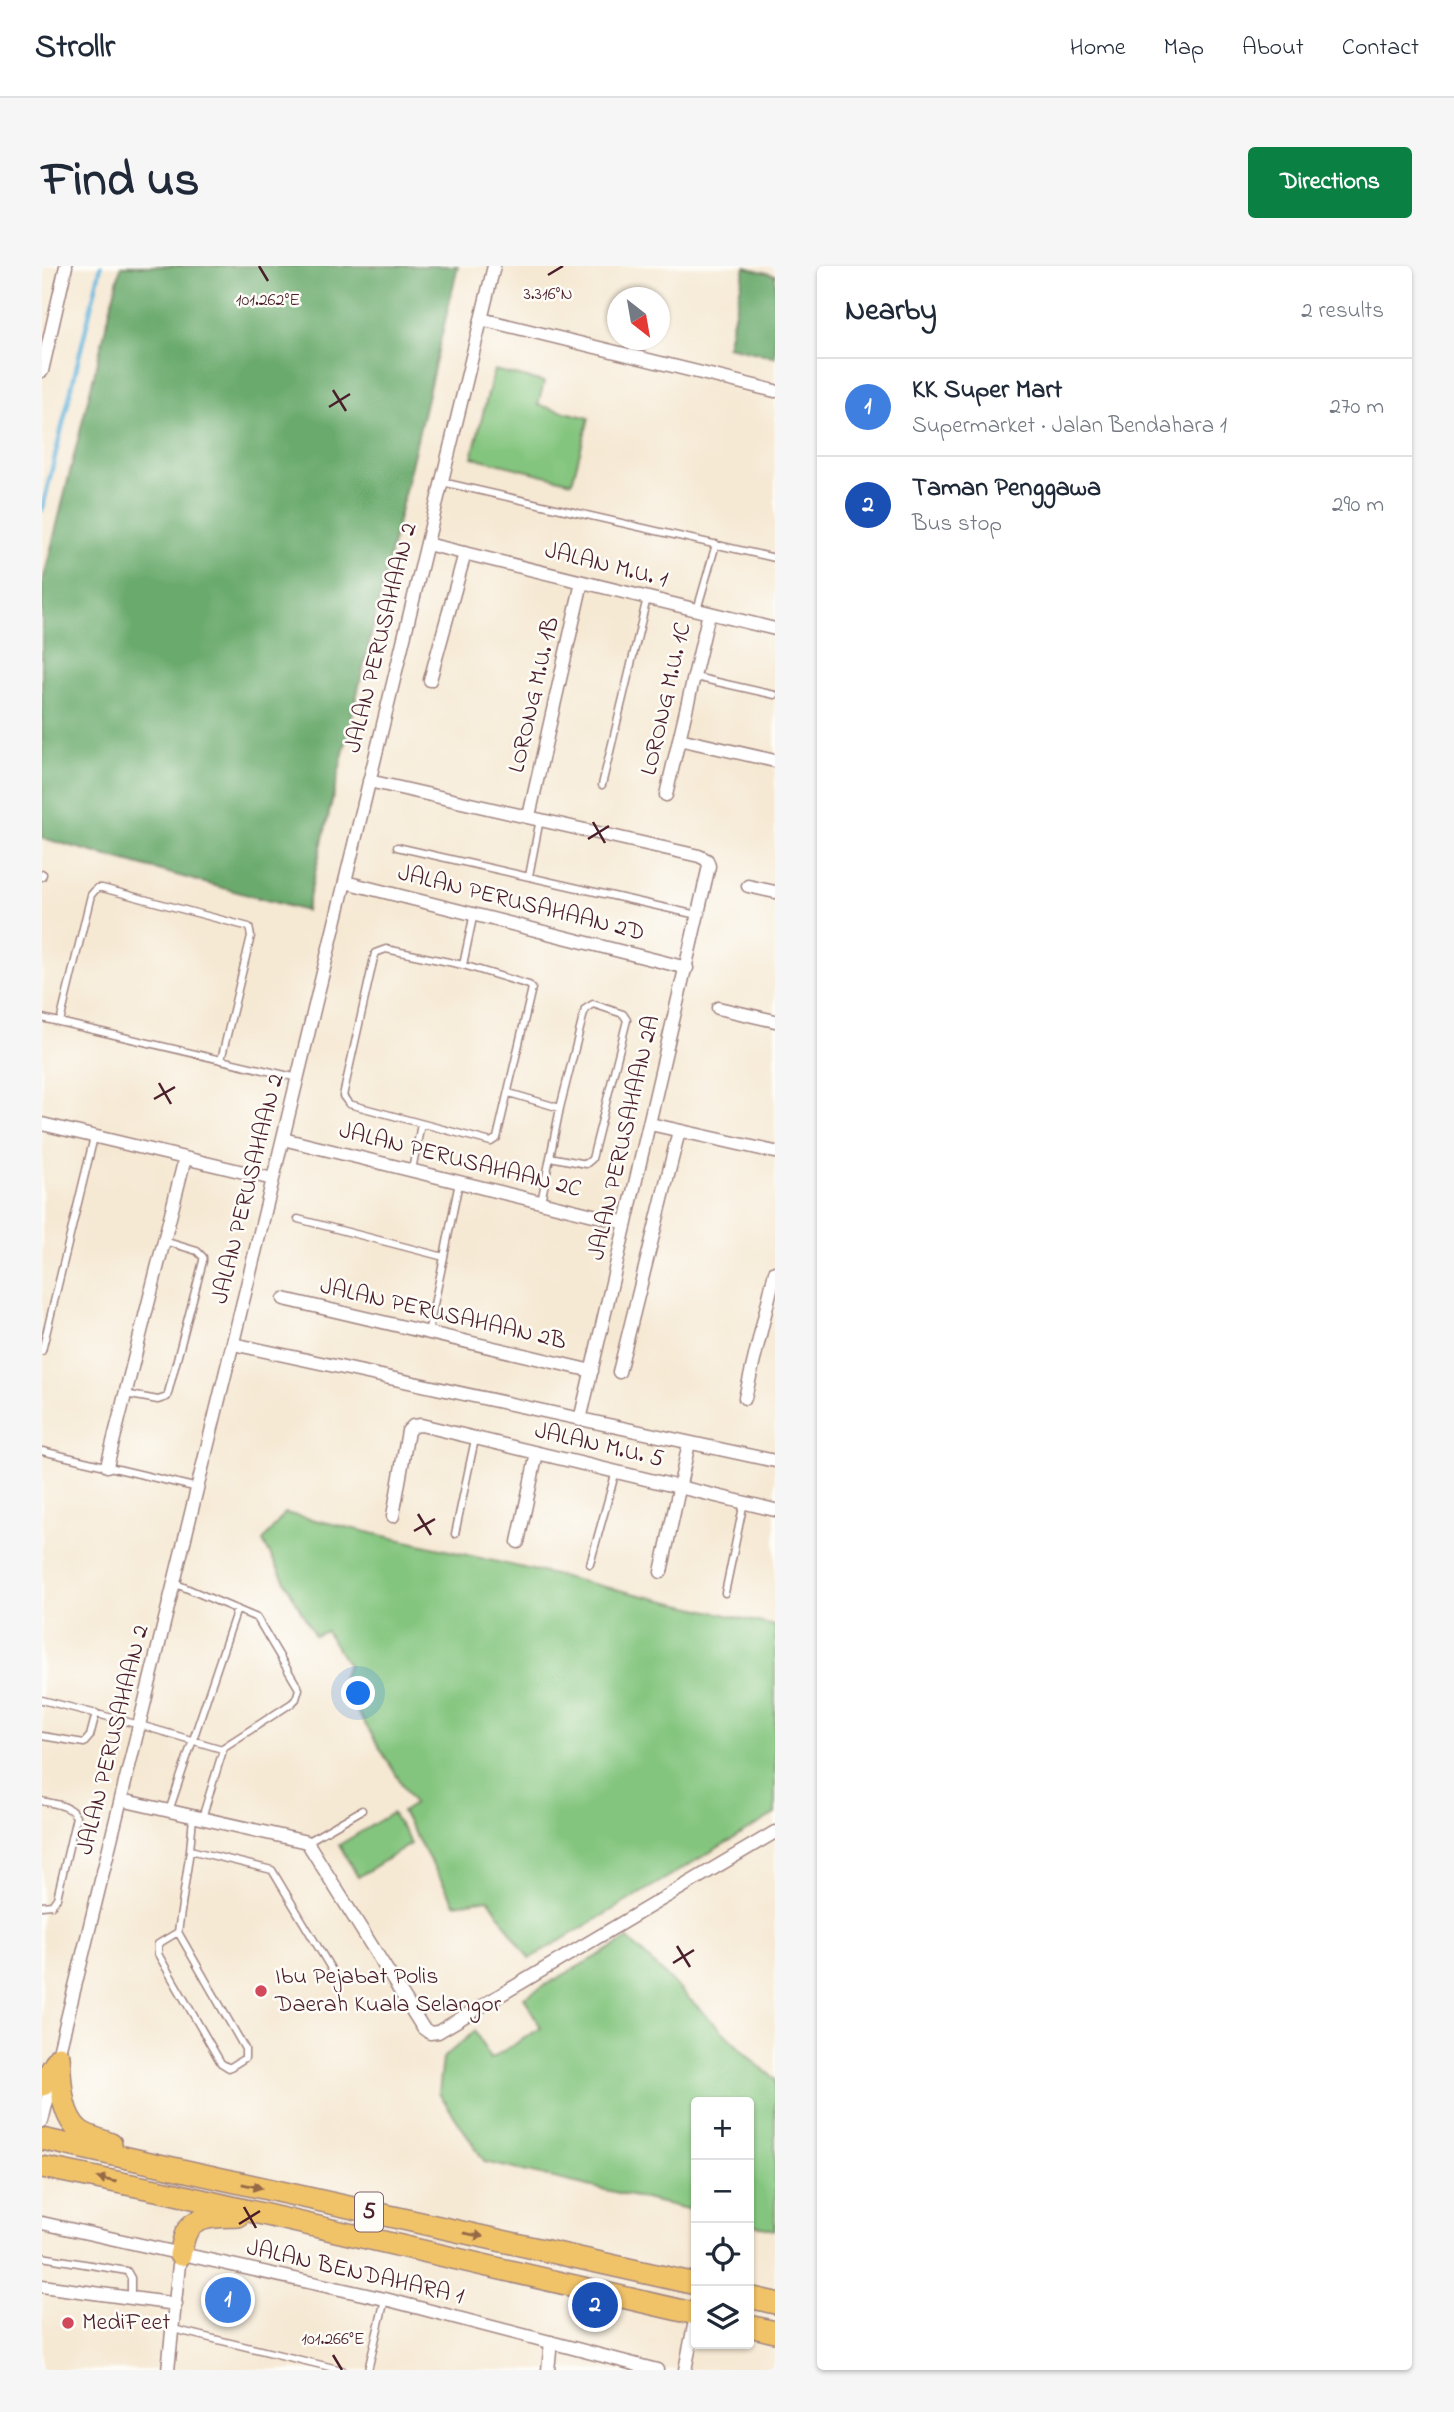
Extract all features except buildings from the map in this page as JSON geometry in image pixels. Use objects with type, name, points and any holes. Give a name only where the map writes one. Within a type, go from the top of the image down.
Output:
[{"type":"highway","points":[[42,2085],[59,2057]]},
{"type":"highway","points":[[59,2057],[63,2098],[71,2120],[81,2132],[218,2180]]},
{"type":"highway","name":"5","points":[[42,2140],[691,2283]]},
{"type":"highway","name":"5","points":[[42,2167],[171,2193],[691,2314]]},
{"type":"highway","points":[[180,2255],[186,2232],[195,2223],[208,2217],[261,2215]]},
{"type":"highway","points":[[754,2299],[775,2305]]},
{"type":"highway","points":[[754,2303],[775,2305]]},
{"type":"highway","points":[[754,2327],[775,2332]]},
{"type":"street","points":[[42,371],[66,266]]},
{"type":"street","name":"JALAN PERUSAHAAN 2","points":[[42,2121],[494,266]]},
{"type":"street","points":[[481,319],[775,391]]},
{"type":"street","name":"JALAN M.U. 1","points":[[427,544],[775,629]]},
{"type":"street","points":[[430,680],[465,553]]},
{"type":"street","name":"LORONG M.U. 1B","points":[[535,817],[582,582]]},
{"type":"street","name":"LORONG M.U. 1C","points":[[666,795],[694,677],[703,612]]},
{"type":"street","points":[[679,739],[775,761]]},
{"type":"street","points":[[369,781],[535,817]]},
{"type":"street","name":"JALAN PERUSAHAAN 2A","points":[[535,817],[699,856],[707,859],[709,866],[580,1420]]},
{"type":"street","name":"JALAN PERUSAHAAN 2D","points":[[345,882],[687,968]]},
{"type":"street","points":[[748,886],[775,892]]},
{"type":"street","points":[[719,1008],[775,1021]]},
{"type":"street","points":[[650,1124],[775,1152]]},
{"type":"street","points":[[42,1125],[273,1179]]},
{"type":"street","points":[[619,1372],[679,1132]]},
{"type":"street","name":"JALAN PERUSAHAAN 2C","points":[[283,1139],[626,1223]]},
{"type":"street","points":[[107,1466],[185,1158]]},
{"type":"street","points":[[744,1398],[775,1272]]},
{"type":"street","name":"JALAN PERUSAHAAN 2B","points":[[284,1299],[592,1371]]},
{"type":"street","points":[[233,1344],[775,1461]]},
{"type":"street","name":"JALAN M.U. 5","points":[[393,1516],[408,1432],[413,1426],[421,1425],[775,1510]]},
{"type":"street","points":[[661,1572],[689,1443]]},
{"type":"street","points":[[518,1542],[537,1453]]},
{"type":"street","points":[[121,1800],[307,1842],[423,2028],[434,2033],[775,1832]]},
{"type":"street","name":"JALAN BENDAHARA 1","points":[[42,2223],[384,2300],[657,2370]]},
{"type":"street","points":[[168,2370],[180,2255]]},
{"type":"street","points":[[42,2286],[176,2304]]},
{"type":"street","points":[[685,2370],[691,2340]]},
{"type":"street","points":[[548,2370],[551,2343]]},
{"type":"lane","points":[[442,482],[775,558]]},
{"type":"lane","points":[[703,612],[716,544]]},
{"type":"lane","points":[[602,785],[647,598]]},
{"type":"lane","points":[[694,677],[775,695]]},
{"type":"lane","points":[[529,876],[535,817]]},
{"type":"lane","points":[[397,847],[699,915]]},
{"type":"lane","points":[[60,1022],[91,895],[97,888],[102,888],[249,927],[251,936],[221,1060]]},
{"type":"lane","points":[[463,965],[474,913]]},
{"type":"lane","points":[[386,948],[463,965],[532,988],[497,1138],[491,1142],[349,1104],[343,1096],[375,953],[386,948]]},
{"type":"lane","points":[[541,1202],[550,1157],[561,1108],[585,1009],[593,1004],[623,1014],[627,1020],[592,1159],[586,1164],[550,1157]]},
{"type":"lane","points":[[42,1018],[298,1078]]},
{"type":"lane","points":[[509,1093],[561,1108]]},
{"type":"lane","points":[[411,1171],[421,1124]]},
{"type":"lane","points":[[42,1351],[94,1137]]},
{"type":"lane","points":[[428,1333],[459,1182]]},
{"type":"lane","points":[[298,1219],[444,1257]]},
{"type":"lane","points":[[125,1394],[158,1400],[167,1397],[200,1275],[203,1261],[201,1253],[164,1241]]},
{"type":"lane","points":[[455,1534],[475,1439]]},
{"type":"lane","points":[[42,1451],[198,1488]]},
{"type":"lane","points":[[590,1564],[616,1471]]},
{"type":"lane","points":[[725,1593],[744,1502]]},
{"type":"lane","points":[[174,1583],[255,1616],[297,1684],[298,1695],[292,1703],[222,1749],[197,1818],[190,1850],[178,1932],[245,2049],[245,2058],[233,2067],[229,2068],[221,2063],[158,1954],[158,1944],[178,1932]]},
{"type":"lane","points":[[169,1811],[237,1609]]},
{"type":"lane","points":[[42,1700],[222,1749]]},
{"type":"lane","points":[[42,1736],[84,1743],[90,1736],[96,1713]]},
{"type":"lane","points":[[42,1801],[68,1808],[76,1817],[57,1898],[52,1905],[42,1906]]},
{"type":"lane","points":[[307,1842],[362,1810]]},
{"type":"lane","points":[[190,1850],[272,1870],[336,1977]]},
{"type":"lane","points":[[42,2257],[128,2271],[131,2278],[131,2298]]},
{"type":"lane","points":[[368,2370],[384,2300]]},
{"type":"lane","points":[[173,2329],[342,2370]]},
{"type":"green space","points":[[121,266],[458,266],[306,911],[42,838],[42,585]]},
{"type":"green space","points":[[745,267],[775,275],[775,357],[727,346]]},
{"type":"green space","points":[[494,370],[544,382],[538,405],[589,418],[572,482],[472,457]]},
{"type":"green space","points":[[285,1513],[775,1626],[775,1814],[529,1959],[489,1899],[455,1904],[402,1812],[414,1804],[340,1683],[348,1665],[326,1631],[315,1636],[263,1541]]},
{"type":"green space","points":[[392,1813],[411,1844],[358,1877],[339,1845]]},
{"type":"green space","points":[[628,1939],[754,2062],[775,2079],[775,2230],[754,2225],[754,2097],[691,2097],[691,2210],[485,2162],[439,2093],[443,2058],[475,2031],[490,2059],[541,2028],[524,1997]]},
{"type":"waterway","points":[[42,510],[101,266]]},
{"type":"place","name":"Ibu Pejabat Polis Daerah Kuala Selangor","points":[[261,1991]]},
{"type":"place","name":"KK Super Mart","points":[[228,2300]]},
{"type":"place","name":"Taman Penggawa","points":[[595,2305]]},
{"type":"place","name":"MediFeet","points":[[68,2323]]}]
